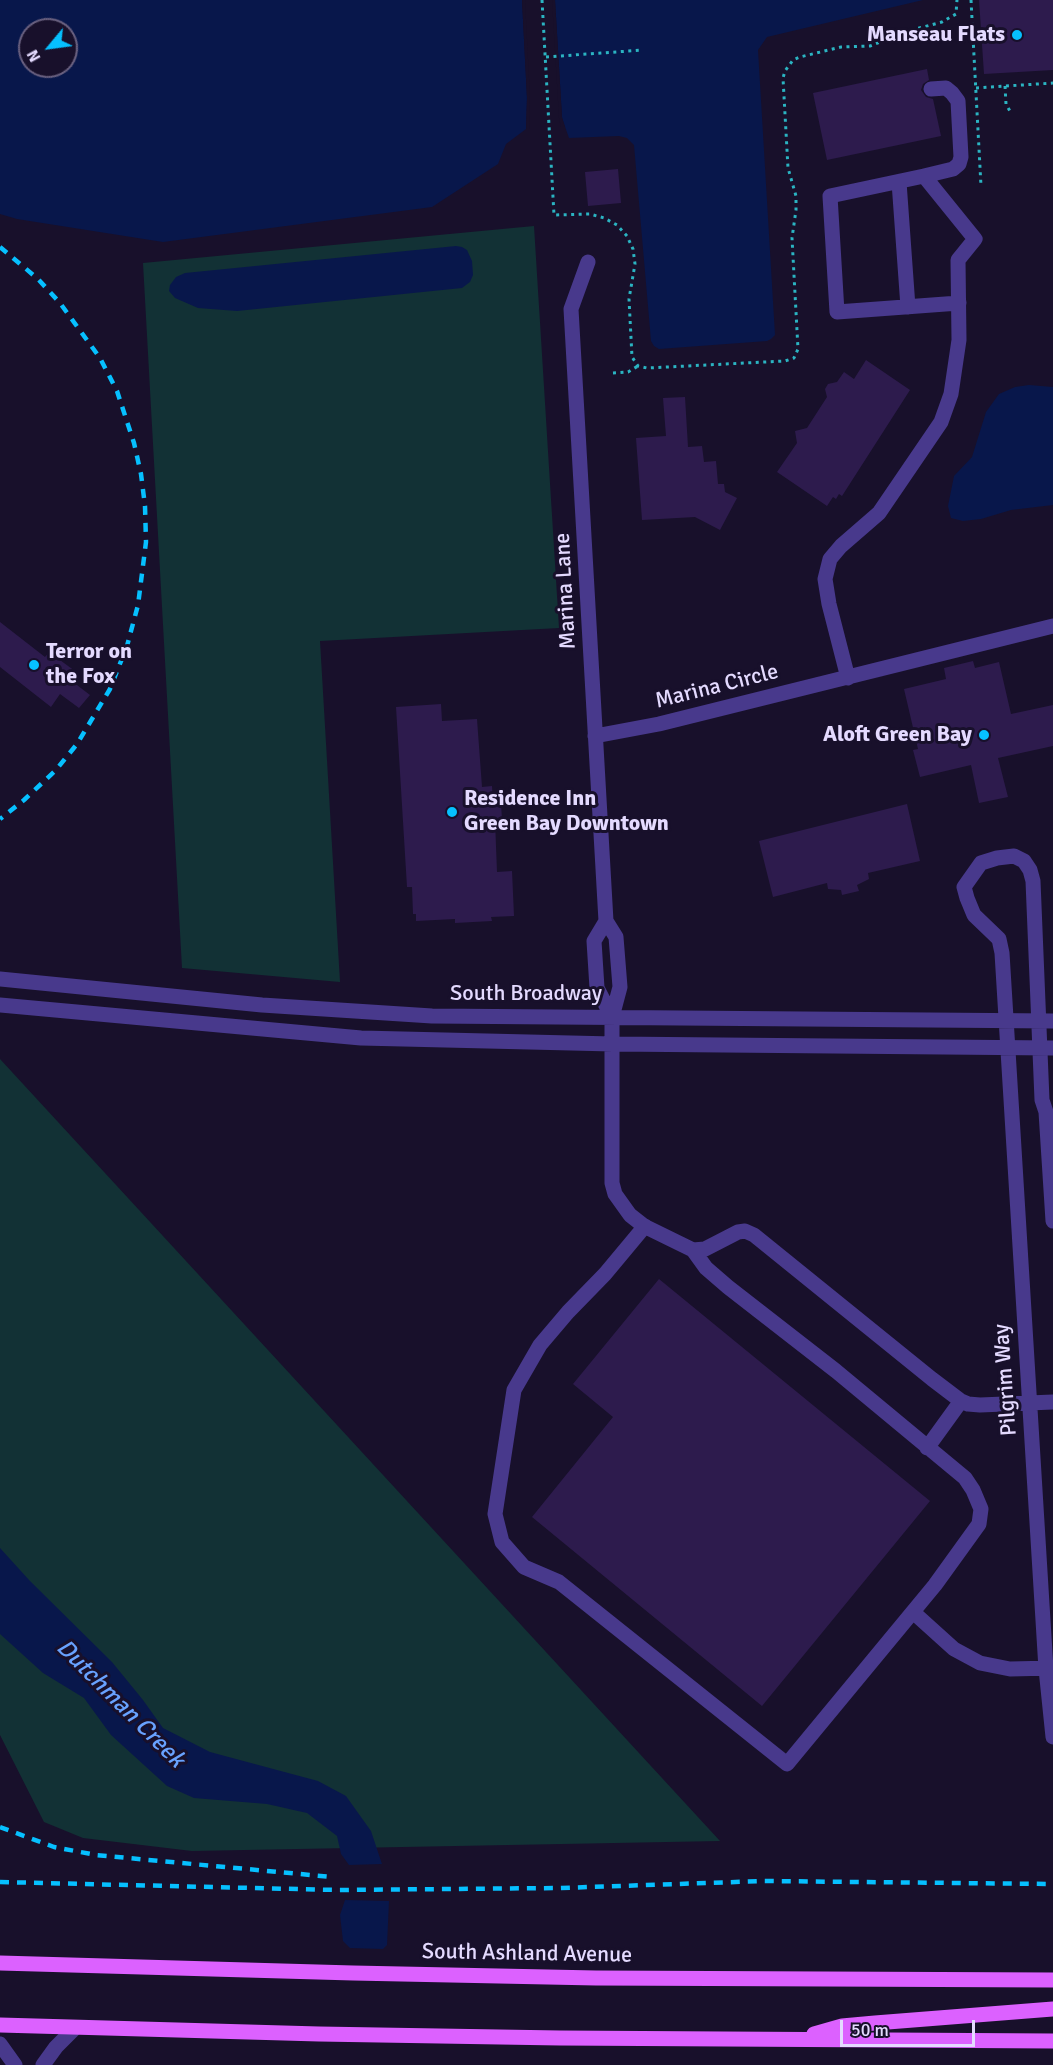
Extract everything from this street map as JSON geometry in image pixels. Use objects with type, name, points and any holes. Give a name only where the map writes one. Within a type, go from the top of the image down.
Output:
[{"type":"main road","name":"South Ashland Avenue","points":[[0,1963],[561,1977],[1053,1980]]},
{"type":"main road","points":[[794,2039],[842,2026],[1053,2009]]},
{"type":"main road","points":[[0,2025],[549,2038],[1053,2041]]},
{"type":"street","points":[[931,89],[945,88],[958,101],[961,156],[959,164],[952,169],[900,182],[830,196],[837,312],[959,303]]},
{"type":"street","points":[[848,678],[827,596],[825,579],[830,559],[841,546],[879,513],[941,422],[951,394],[959,340],[958,260],[975,239],[924,176]]},
{"type":"street","points":[[900,182],[908,307]]},
{"type":"street","name":"Marina Lane","points":[[588,262],[571,309],[587,554],[606,921],[616,938],[620,987],[612,1017],[612,1183],[621,1204],[630,1215],[645,1226],[693,1250]]},
{"type":"street","name":"Marina Circle","points":[[595,736],[659,724],[1053,626]]},
{"type":"street","name":"Pilgrim Way","points":[[1046,1021],[1033,881],[1030,870],[1024,861],[1014,856],[981,863],[964,887],[974,915],[999,939],[1002,954],[1029,1402],[1050,1668],[1053,1737]]},
{"type":"street","name":"Marina Lane","points":[[606,921],[594,941],[597,988],[612,1017]]},
{"type":"street","name":"South Broadway","points":[[0,979],[262,1005],[432,1016],[1046,1021]]},
{"type":"street","name":"South Broadway","points":[[0,1005],[361,1038],[613,1044],[1046,1048]]},
{"type":"street","points":[[1046,1021],[1042,1100],[1046,1112],[1053,1221]]},
{"type":"street","points":[[1046,1112],[1053,1093]]},
{"type":"street","points":[[645,1226],[540,1345],[514,1390],[495,1514],[502,1542],[524,1567],[559,1582],[787,1764],[966,1545],[979,1524],[981,1509],[973,1490],[964,1478],[836,1371],[728,1287],[706,1268],[693,1250]]},
{"type":"street","points":[[693,1250],[705,1249],[738,1232],[745,1231],[754,1235],[962,1401],[980,1405],[1053,1402]]},
{"type":"street","points":[[927,1448],[962,1401]]},
{"type":"street","points":[[913,1612],[954,1649],[980,1663],[1010,1669],[1050,1668]]},
{"type":"street","points":[[43,2065],[56,2047],[75,2028]]},
{"type":"street","points":[[0,2044],[15,2065]]},
{"type":"path","points":[[542,0],[554,215],[590,214],[604,218],[617,225],[627,236],[633,249],[635,264],[629,314],[632,357],[638,366]]},
{"type":"path","points":[[613,373],[628,372],[638,366],[647,368],[785,361],[794,358],[798,349],[792,238],[796,196],[788,168],[783,78],[785,71],[793,60],[800,57],[842,47],[870,46],[908,31],[948,20],[956,14],[957,0]]},
{"type":"path","points":[[971,0],[981,186]]},
{"type":"path","points":[[545,57],[643,50]]},
{"type":"path","points":[[976,88],[1053,83]]},
{"type":"path","points":[[1005,86],[1006,104],[1011,113]]},
{"type":"green space","points":[[534,226],[559,628],[320,641],[340,982],[182,968],[143,263]]},
{"type":"green space","points":[[0,1059],[720,1841],[192,1851],[83,1838],[44,1822],[0,1735]]},
{"type":"water","points":[[0,0],[522,0],[527,98],[526,129],[506,144],[498,164],[432,207],[163,242],[17,219],[0,214]]},
{"type":"water","points":[[555,0],[923,0],[767,37],[758,50],[775,335],[771,339],[659,349],[654,346],[651,341],[634,145],[627,138],[619,136],[569,138],[562,118]]},
{"type":"water","points":[[456,246],[467,250],[472,261],[473,275],[470,282],[462,288],[237,311],[198,308],[175,298],[169,291],[176,277],[185,273]]},
{"type":"water","points":[[1029,385],[1053,387],[1053,505],[1011,510],[981,519],[963,521],[951,518],[948,506],[954,476],[972,457],[986,412],[999,394],[1015,387]]},
{"type":"water","name":"Dutchman Creek","points":[[0,1548],[112,1662],[163,1728],[210,1752],[318,1781],[346,1796],[371,1831],[382,1864],[349,1865],[341,1854],[337,1836],[307,1813],[267,1804],[194,1798],[167,1786],[111,1735],[84,1698],[43,1673],[0,1634]]},
{"type":"water","points":[[345,1900],[389,1901],[387,1945],[383,1949],[350,1948],[343,1941],[340,1915]]},
{"type":"pier","points":[[522,0],[525,0],[530,98],[529,129],[526,129],[527,98]]},
{"type":"pier","points":[[552,0],[555,0],[562,117],[565,127],[561,127],[559,118]]},
{"type":"building","name":"Manseau Flats","points":[[979,0],[1053,0],[1053,70],[984,74]]},
{"type":"building","points":[[927,69],[929,80],[923,84],[921,90],[926,97],[933,99],[941,136],[827,160],[813,93]]},
{"type":"building","points":[[618,169],[621,203],[588,206],[585,172]]},
{"type":"building","points":[[866,360],[910,390],[842,496],[839,494],[836,499],[833,497],[827,506],[777,472],[797,443],[795,431],[807,428],[827,397],[825,389],[828,384],[837,382],[844,372],[854,379]]},
{"type":"building","points":[[685,397],[688,447],[702,446],[704,462],[716,461],[718,484],[724,484],[725,492],[737,498],[720,530],[695,517],[642,520],[636,438],[666,436],[663,398]]},
{"type":"building","name":"Terror on the Fox","points":[[0,622],[45,657],[49,652],[79,674],[73,682],[90,695],[79,708],[60,694],[51,707],[0,667]]},
{"type":"building","name":"Aloft Green Bay","points":[[973,661],[975,668],[999,662],[1011,714],[1053,705],[1053,746],[998,758],[1008,797],[979,803],[971,765],[920,777],[913,750],[918,749],[904,689],[946,679],[944,668]]},
{"type":"building","name":"Residence Inn Green Bay Downtown","points":[[441,704],[442,721],[477,719],[482,787],[492,786],[493,803],[501,803],[502,820],[495,820],[497,872],[512,871],[514,916],[491,917],[492,921],[455,923],[455,919],[416,921],[416,914],[413,914],[412,887],[407,887],[396,707]]},
{"type":"building","points":[[907,804],[920,861],[868,873],[869,879],[857,885],[859,891],[842,895],[841,890],[828,889],[827,883],[773,897],[759,841]]},
{"type":"building","points":[[659,1279],[930,1501],[762,1706],[532,1517],[613,1417],[573,1384]]},
{"type":"railway","points":[[0,247],[38,279],[60,303],[100,358],[117,391],[134,443],[141,474],[146,542],[138,605],[127,646],[110,689],[77,744],[56,770],[0,819]]},
{"type":"railway","points":[[0,1827],[54,1847],[96,1855],[332,1877]]},
{"type":"railway","points":[[0,1882],[338,1890],[560,1888],[764,1881],[1053,1884]]},
{"type":"place","name":"Manseau Flats","points":[[1017,35]]},
{"type":"place","name":"Terror on the Fox","points":[[34,665]]},
{"type":"place","name":"Aloft Green Bay","points":[[984,735]]},
{"type":"place","name":"Residence Inn Green Bay Downtown","points":[[452,812]]}]
